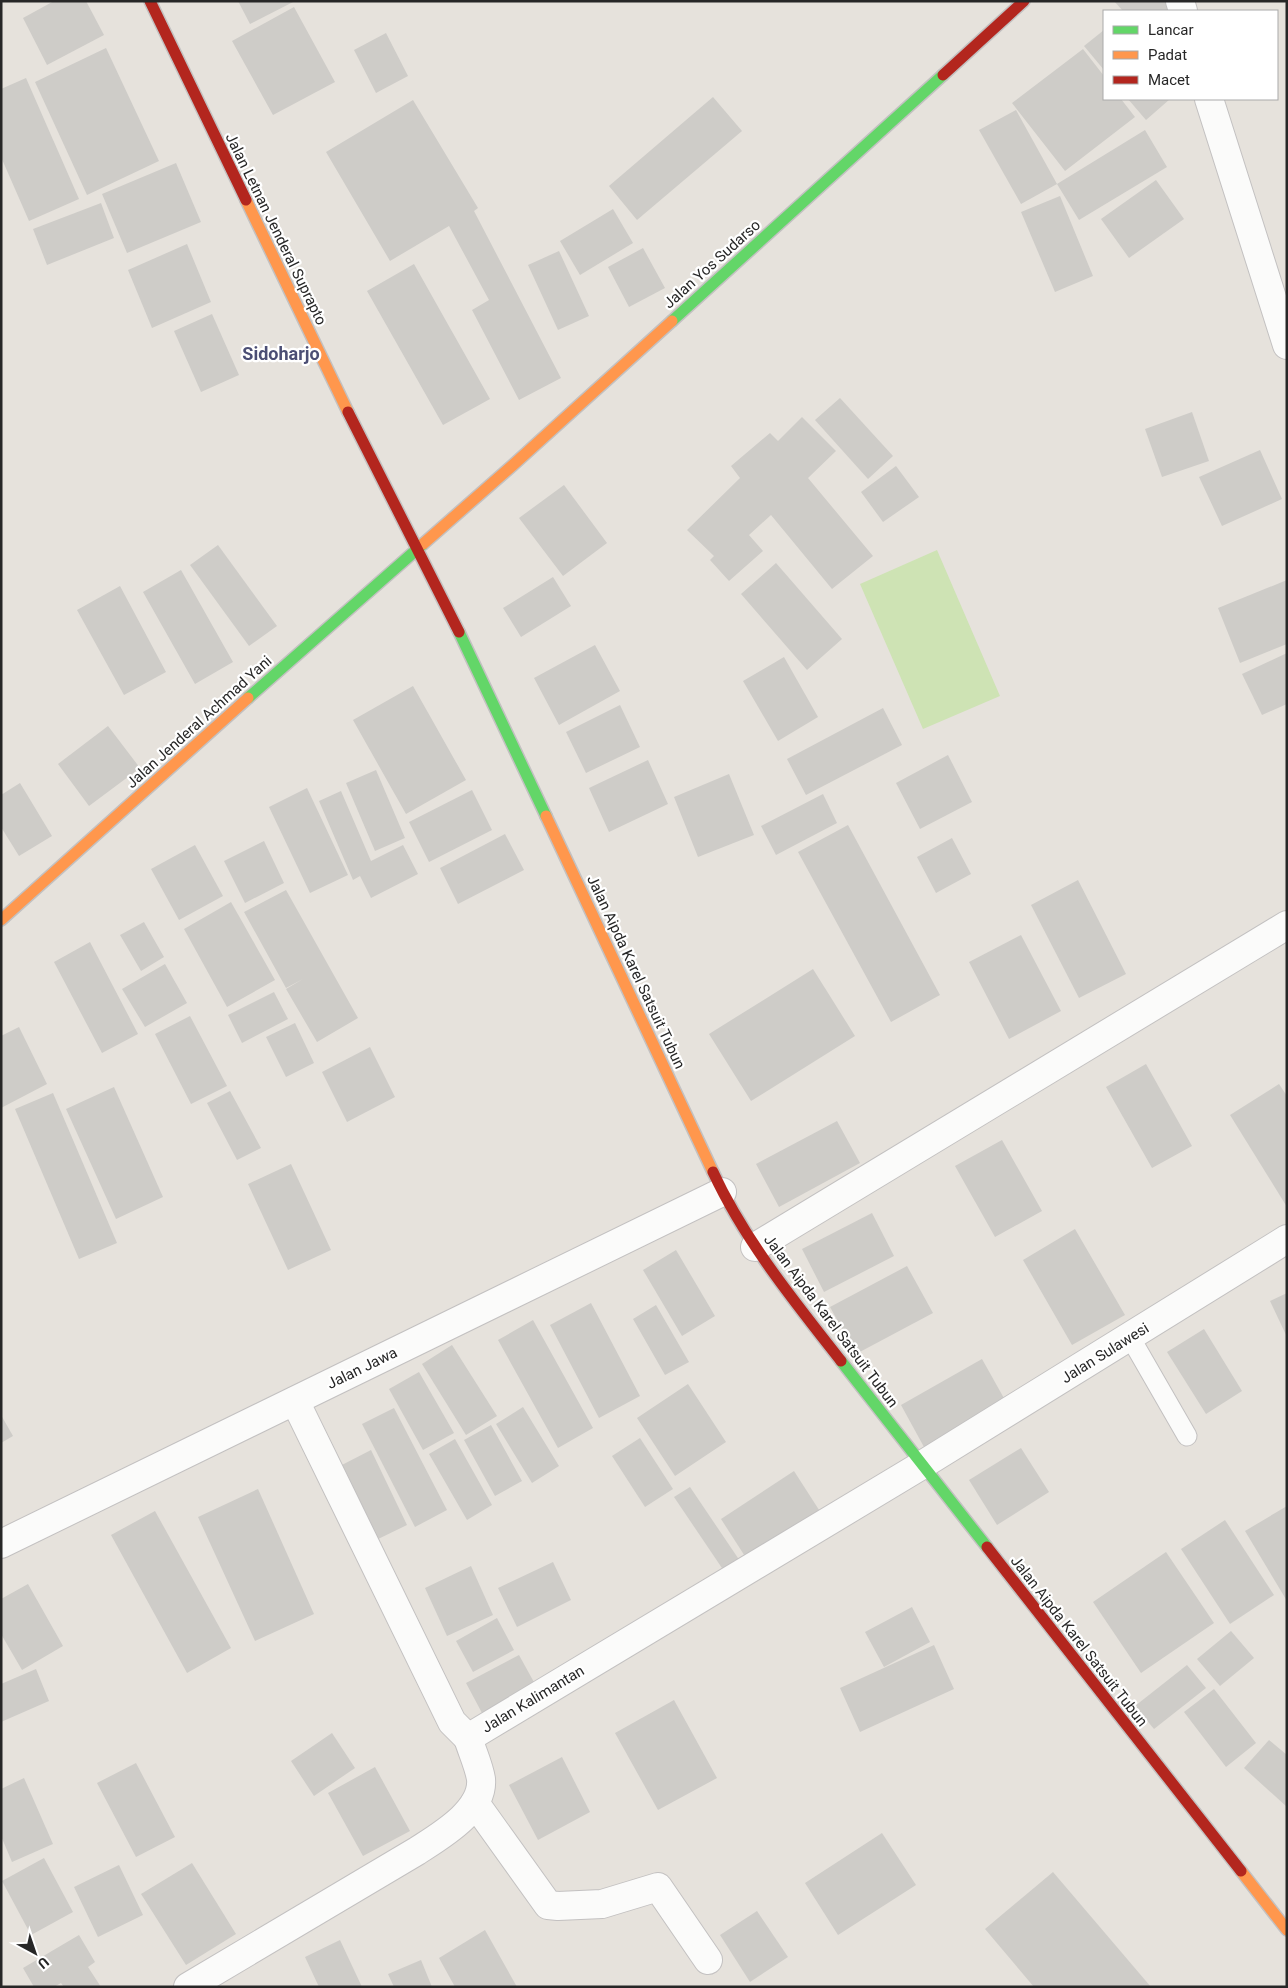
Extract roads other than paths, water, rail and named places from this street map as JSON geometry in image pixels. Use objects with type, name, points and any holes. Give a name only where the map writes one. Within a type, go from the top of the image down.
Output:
[{"type":"main road","name":"Jalan Letnan Jenderal Suprapto","points":[[150,1],[344,404],[418,549]]},
{"type":"main road","name":"Jalan Yos Sudarso","points":[[418,549],[1024,1]]},
{"type":"main road","name":"Jalan Jenderal Achmad Yani","points":[[1,920],[418,549]]},
{"type":"main road","name":"Jalan Aipda Karel Satsuit Tubun","points":[[418,549],[478,671],[722,1192],[755,1248],[787,1292],[1287,1930]]},
{"type":"street","points":[[1210,100],[1287,345]]},
{"type":"street","points":[[755,1248],[1287,924]]},
{"type":"street","name":"Jalan Jawa","points":[[1,1544],[722,1192]]},
{"type":"street","name":"Jalan Sulawesi","points":[[922,1465],[1287,1240]]},
{"type":"street","points":[[295,1401],[452,1722],[468,1738]]},
{"type":"street","name":"Jalan Kalimantan","points":[[475,1803],[480,1788],[480,1778],[468,1738],[922,1465]]},
{"type":"street","points":[[188,1987],[417,1852],[443,1834],[475,1803],[548,1905],[602,1904],[658,1887],[708,1960]]},
{"type":"lane","points":[[1130,1337],[1187,1436]]},
{"type":"district","name":"Sidoharjo","points":[[281,353]]}]
